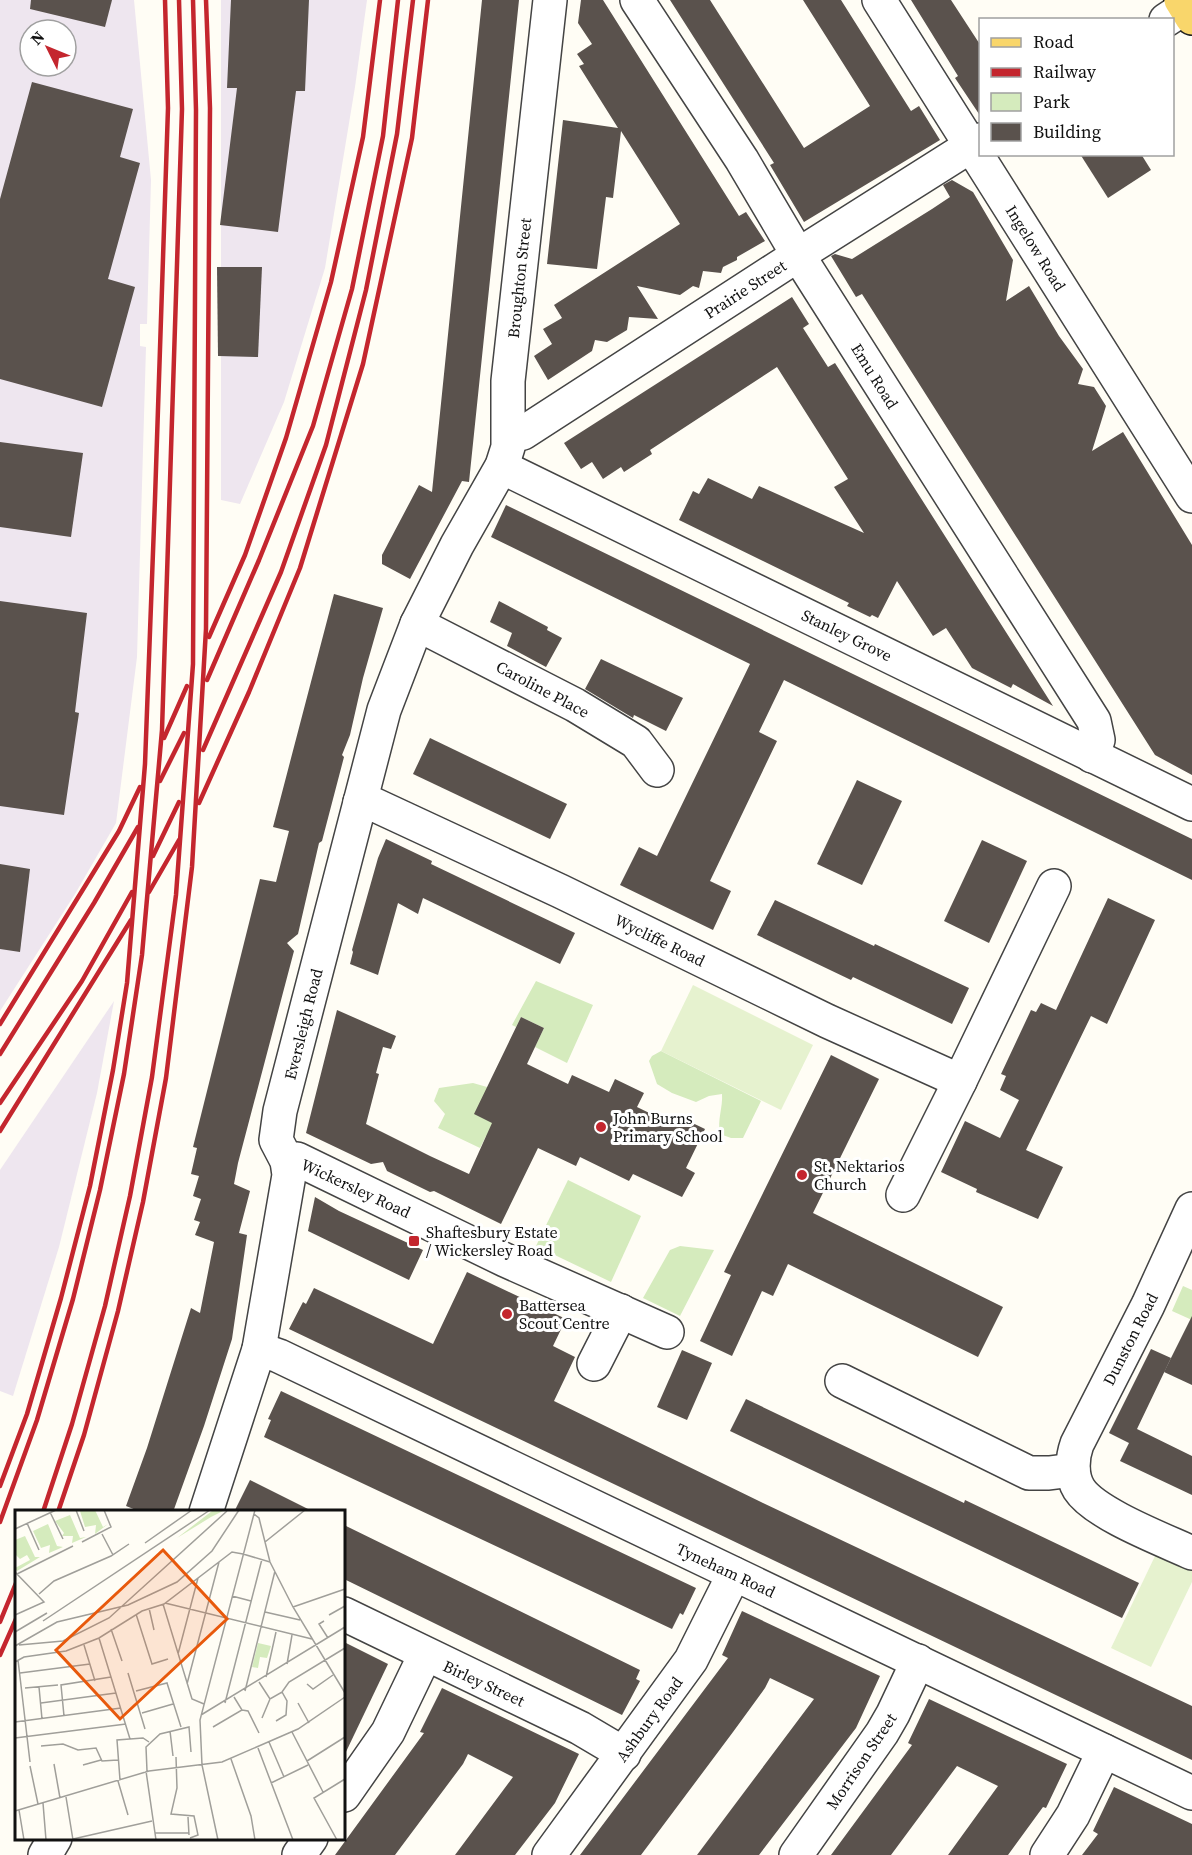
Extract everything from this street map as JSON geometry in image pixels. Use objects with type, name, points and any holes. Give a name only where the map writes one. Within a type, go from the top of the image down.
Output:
[{"type":"street","name":"Broughton Street","points":[[505,451],[508,381],[550,0]]},
{"type":"street","name":"Emu Road","points":[[637,0],[742,160],[798,255],[1094,722],[1098,740],[1092,756]]},
{"type":"street","name":"Ingelow Road","points":[[879,0],[976,143]]},
{"type":"street","name":"Prairie Street","points":[[505,451],[523,433],[976,143]]},
{"type":"street","name":"Ingelow Road","points":[[984,156],[1192,496]]},
{"type":"street","name":"Eversleigh Road","points":[[207,1510],[259,1349],[289,1175],[287,1161],[276,1140],[280,1111],[384,710],[417,624],[505,451]]},
{"type":"street","name":"Stanley Grove","points":[[505,451],[514,473],[1192,804]]},
{"type":"street","name":"Caroline Place","points":[[417,624],[575,705],[636,742],[657,770]]},
{"type":"street","name":"Wycliffe Road","points":[[360,802],[375,805],[511,868],[827,1021],[960,1081]]},
{"type":"street","points":[[903,1195],[1054,886]]},
{"type":"street","name":"Wickersley Road","points":[[287,1161],[297,1159],[505,1260],[667,1332]]},
{"type":"street","name":"Dunston Road","points":[[1074,1470],[1072,1456],[1077,1444],[1148,1305],[1192,1209]]},
{"type":"street","points":[[594,1364],[621,1311]]},
{"type":"street","name":"Tyneham Road","points":[[259,1349],[279,1356],[1192,1793]]},
{"type":"street","points":[[842,1381],[1029,1473],[1074,1470],[1079,1488],[1097,1506],[1192,1553]]},
{"type":"street","name":"Ashbury Road","points":[[549,1855],[691,1660],[734,1574]]},
{"type":"street","name":"Birley Street","points":[[345,1615],[580,1728],[624,1754]]},
{"type":"street","points":[[345,1794],[388,1732],[425,1655]]},
{"type":"street","name":"Morrison Street","points":[[796,1855],[878,1740],[918,1661]]},
{"type":"street","points":[[1047,1855],[1073,1815],[1104,1751]]},
{"type":"street","points":[[45,1855],[54,1840]]},
{"type":"street","points":[[298,1855],[310,1840]]},
{"type":"shaded area","points":[[0,0],[134,0],[151,180],[147,324],[140,324],[140,346],[146,347],[137,657],[116,823],[75,894],[0,1011]]},
{"type":"shaded area","points":[[221,0],[367,0],[325,268],[284,402],[240,504],[221,500]]},
{"type":"shaded area","points":[[114,1001],[97,1093],[59,1247],[13,1396],[0,1391],[0,1170]]},
{"type":"green space","points":[[536,981],[593,1005],[567,1063],[535,1047],[544,1028],[521,1017],[516,1027],[512,1025]]},
{"type":"green space","points":[[693,985],[813,1045],[781,1110],[661,1051]]},
{"type":"green space","points":[[661,1051],[761,1101],[743,1138],[731,1138],[720,1134],[722,1094],[709,1096],[696,1102],[672,1093],[657,1084],[649,1061],[652,1056]]},
{"type":"green space","points":[[473,1083],[487,1087],[497,1125],[490,1138],[486,1136],[480,1148],[438,1128],[445,1114],[434,1101],[439,1088]]},
{"type":"green space","points":[[568,1180],[641,1216],[611,1282],[536,1246]]},
{"type":"green space","points":[[680,1246],[714,1250],[680,1316],[643,1298],[670,1250]]},
{"type":"green space","points":[[1183,1286],[1192,1290],[1192,1320],[1172,1311]]},
{"type":"green space","points":[[1156,1554],[1192,1570],[1192,1582],[1151,1667],[1111,1648]]},
{"type":"building","points":[[31,0],[112,0],[105,27],[78,21],[78,18],[68,18],[30,9]]},
{"type":"building","points":[[231,0],[309,0],[305,91],[296,91],[278,232],[220,225],[237,88],[227,88]]},
{"type":"building","points":[[482,0],[519,0],[469,482],[462,481],[410,579],[382,564],[382,555],[419,485],[432,492]]},
{"type":"building","points":[[581,0],[603,0],[739,216],[746,212],[765,241],[723,267],[721,273],[703,271],[699,288],[693,286],[680,295],[637,286],[658,319],[629,317],[627,330],[607,342],[595,340],[592,351],[548,380],[534,356],[552,344],[543,329],[562,318],[554,305],[680,224],[621,131],[613,198],[606,197],[597,269],[547,264],[563,120],[618,128],[579,66],[584,64],[577,54],[592,44],[578,23]]},
{"type":"building","points":[[670,0],[710,0],[804,148],[870,106],[803,0],[841,0],[911,111],[919,106],[940,140],[804,222],[770,165],[774,163]]},
{"type":"building","points":[[911,0],[951,0],[979,43],[979,114],[955,78],[958,76]]},
{"type":"building","points":[[32,82],[133,109],[120,157],[140,163],[108,279],[135,287],[102,407],[0,379],[0,199]]},
{"type":"building","points":[[1081,156],[1142,156],[1151,170],[1108,198]]},
{"type":"building","points":[[952,180],[973,192],[1013,260],[1006,301],[1029,286],[1059,336],[1083,369],[1078,384],[1094,387],[1106,406],[1092,451],[1123,432],[1192,545],[1192,775],[1155,755],[862,294],[856,297],[831,256],[835,254],[852,259],[932,209],[950,197],[943,185]]},
{"type":"building","points":[[217,267],[262,267],[258,357],[218,356]]},
{"type":"building","points":[[792,297],[809,324],[803,328],[828,367],[835,363],[1053,706],[1013,684],[1011,688],[972,668],[946,628],[933,636],[897,581],[878,618],[872,615],[870,617],[847,606],[849,603],[679,520],[693,491],[699,494],[708,478],[752,499],[759,486],[864,533],[834,487],[848,479],[777,367],[650,450],[652,454],[624,472],[621,467],[603,479],[592,462],[581,469],[564,443]]},
{"type":"building","points":[[0,442],[83,453],[71,537],[0,527]]},
{"type":"building","points":[[506,505],[1192,839],[1192,880],[784,680],[759,732],[777,741],[710,881],[731,891],[713,930],[620,885],[639,847],[657,856],[750,664],[491,537]]},
{"type":"building","points":[[334,594],[383,608],[350,735],[342,755],[344,757],[322,841],[319,843],[298,934],[287,943],[294,951],[238,1163],[234,1184],[250,1191],[239,1233],[247,1235],[232,1339],[174,1510],[136,1510],[126,1506],[147,1448],[191,1308],[200,1313],[214,1242],[195,1235],[200,1222],[194,1220],[201,1199],[193,1196],[199,1176],[191,1174],[197,1148],[193,1147],[260,879],[276,882],[289,831],[273,827]]},
{"type":"building","points":[[0,601],[87,613],[75,712],[79,713],[64,815],[0,806]]},
{"type":"building","points":[[499,601],[548,627],[547,630],[562,638],[546,667],[507,646],[512,633],[490,622]]},
{"type":"building","points":[[601,659],[683,698],[666,731],[634,715],[633,718],[585,689]]},
{"type":"building","points":[[430,738],[567,804],[550,839],[413,774]]},
{"type":"building","points":[[857,780],[902,801],[862,885],[817,864]]},
{"type":"building","points":[[386,839],[432,861],[431,864],[575,933],[560,964],[423,898],[418,914],[398,903],[378,975],[350,964],[378,858]]},
{"type":"building","points":[[982,840],[1027,861],[989,943],[944,921]]},
{"type":"building","points":[[0,864],[30,869],[20,952],[0,949]]},
{"type":"building","points":[[1108,898],[1155,920],[1107,1024],[1091,1016],[1026,1150],[1063,1167],[1038,1219],[976,1192],[977,1189],[941,1172],[965,1121],[1000,1138],[1019,1100],[1000,1090],[1006,1076],[1001,1074],[1031,1010],[1036,1012],[1041,1003],[1056,1010]]},
{"type":"building","points":[[775,900],[969,988],[952,1024],[853,977],[851,980],[757,935]]},
{"type":"building","points":[[337,1010],[396,1036],[391,1049],[383,1047],[376,1073],[379,1074],[366,1124],[469,1174],[492,1123],[474,1114],[521,1017],[544,1028],[527,1064],[568,1084],[572,1075],[609,1092],[615,1079],[644,1093],[637,1107],[676,1126],[680,1117],[705,1129],[686,1168],[695,1173],[682,1197],[633,1174],[629,1181],[580,1157],[576,1166],[538,1148],[501,1224],[434,1191],[430,1192],[387,1171],[383,1162],[371,1164],[306,1133]]},
{"type":"building","points":[[831,1055],[879,1079],[813,1213],[1003,1307],[978,1357],[788,1264],[773,1296],[762,1291],[732,1356],[700,1341],[731,1275],[724,1272]]},
{"type":"building","points":[[315,1197],[339,1211],[423,1250],[409,1280],[308,1231]]},
{"type":"building","points":[[467,1272],[566,1319],[553,1346],[575,1357],[554,1401],[763,1503],[1192,1706],[1192,1760],[289,1329],[303,1302],[306,1304],[314,1288],[433,1344]]},
{"type":"building","points":[[1192,1316],[1192,1385],[1164,1372]]},
{"type":"building","points":[[1151,1349],[1171,1358],[1137,1429],[1192,1456],[1192,1495],[1120,1461],[1129,1443],[1109,1433]]},
{"type":"building","points":[[682,1350],[712,1363],[687,1420],[657,1407]]},
{"type":"building","points":[[281,1391],[696,1588],[683,1615],[680,1613],[672,1629],[264,1437],[271,1420],[268,1419]]},
{"type":"building","points":[[746,1399],[1139,1583],[1122,1618],[730,1431]]},
{"type":"building","points":[[250,1480],[310,1510],[235,1510]]},
{"type":"building","points":[[345,1525],[640,1670],[636,1679],[640,1681],[622,1715],[345,1579]]},
{"type":"building","points":[[742,1611],[880,1676],[856,1728],[759,1855],[697,1855],[814,1699],[770,1678],[733,1732],[641,1855],[580,1855],[728,1658],[722,1655]]},
{"type":"building","points":[[345,1642],[388,1664],[345,1754]]},
{"type":"building","points":[[442,1688],[579,1754],[555,1803],[515,1855],[455,1855],[513,1777],[468,1754],[463,1764],[395,1855],[335,1855],[424,1733],[420,1732]]},
{"type":"building","points":[[929,1699],[1067,1764],[1046,1808],[1043,1807],[1008,1855],[948,1855],[998,1786],[957,1766],[891,1855],[831,1855],[912,1745],[908,1743]]},
{"type":"building","points":[[1114,1787],[1192,1824],[1192,1855],[1082,1855],[1098,1834],[1093,1831]]},
{"type":"railway","points":[[0,1486],[27,1414],[61,1298],[90,1186],[113,1070],[127,983],[145,764],[168,108],[165,0]]},
{"type":"railway","points":[[0,1522],[37,1420],[73,1299],[100,1190],[124,1074],[142,955],[162,730],[182,109],[179,0]]},
{"type":"railway","points":[[44,1510],[72,1424],[105,1306],[130,1196],[152,1077],[176,895],[193,664],[196,110],[193,0]]},
{"type":"railway","points":[[59,1510],[84,1435],[118,1311],[143,1202],[166,1078],[192,867],[206,629],[210,108],[206,0]]},
{"type":"railway","points":[[209,637],[245,555],[286,438],[331,282],[363,137],[380,0]]},
{"type":"railway","points":[[207,680],[313,426],[352,289],[383,136],[398,0]]},
{"type":"railway","points":[[203,750],[281,572],[326,445],[366,290],[397,134],[413,0]]},
{"type":"railway","points":[[199,803],[249,692],[300,568],[363,364],[412,138],[428,0]]},
{"type":"railway","points":[[164,738],[187,686]]},
{"type":"railway","points":[[160,781],[184,733]]},
{"type":"railway","points":[[0,1024],[119,831],[140,787]]},
{"type":"railway","points":[[153,856],[179,802]]},
{"type":"railway","points":[[0,1054],[94,903],[138,827]]},
{"type":"railway","points":[[149,892],[179,840]]},
{"type":"railway","points":[[0,1103],[82,981],[132,892]]},
{"type":"railway","points":[[0,1131],[131,920]]},
{"type":"railway","points":[[0,1622],[15,1585]]},
{"type":"railway","points":[[0,1655],[15,1621]]},
{"type":"place","name":"John Burns Primary School","points":[[601,1127]]},
{"type":"place","name":"St. Nektarios Church","points":[[802,1175]]},
{"type":"place","name":"Shaftesbury Estate / Wickersley Road","points":[[414,1241]]},
{"type":"place","name":"Battersea Scout Centre","points":[[507,1314]]}]
